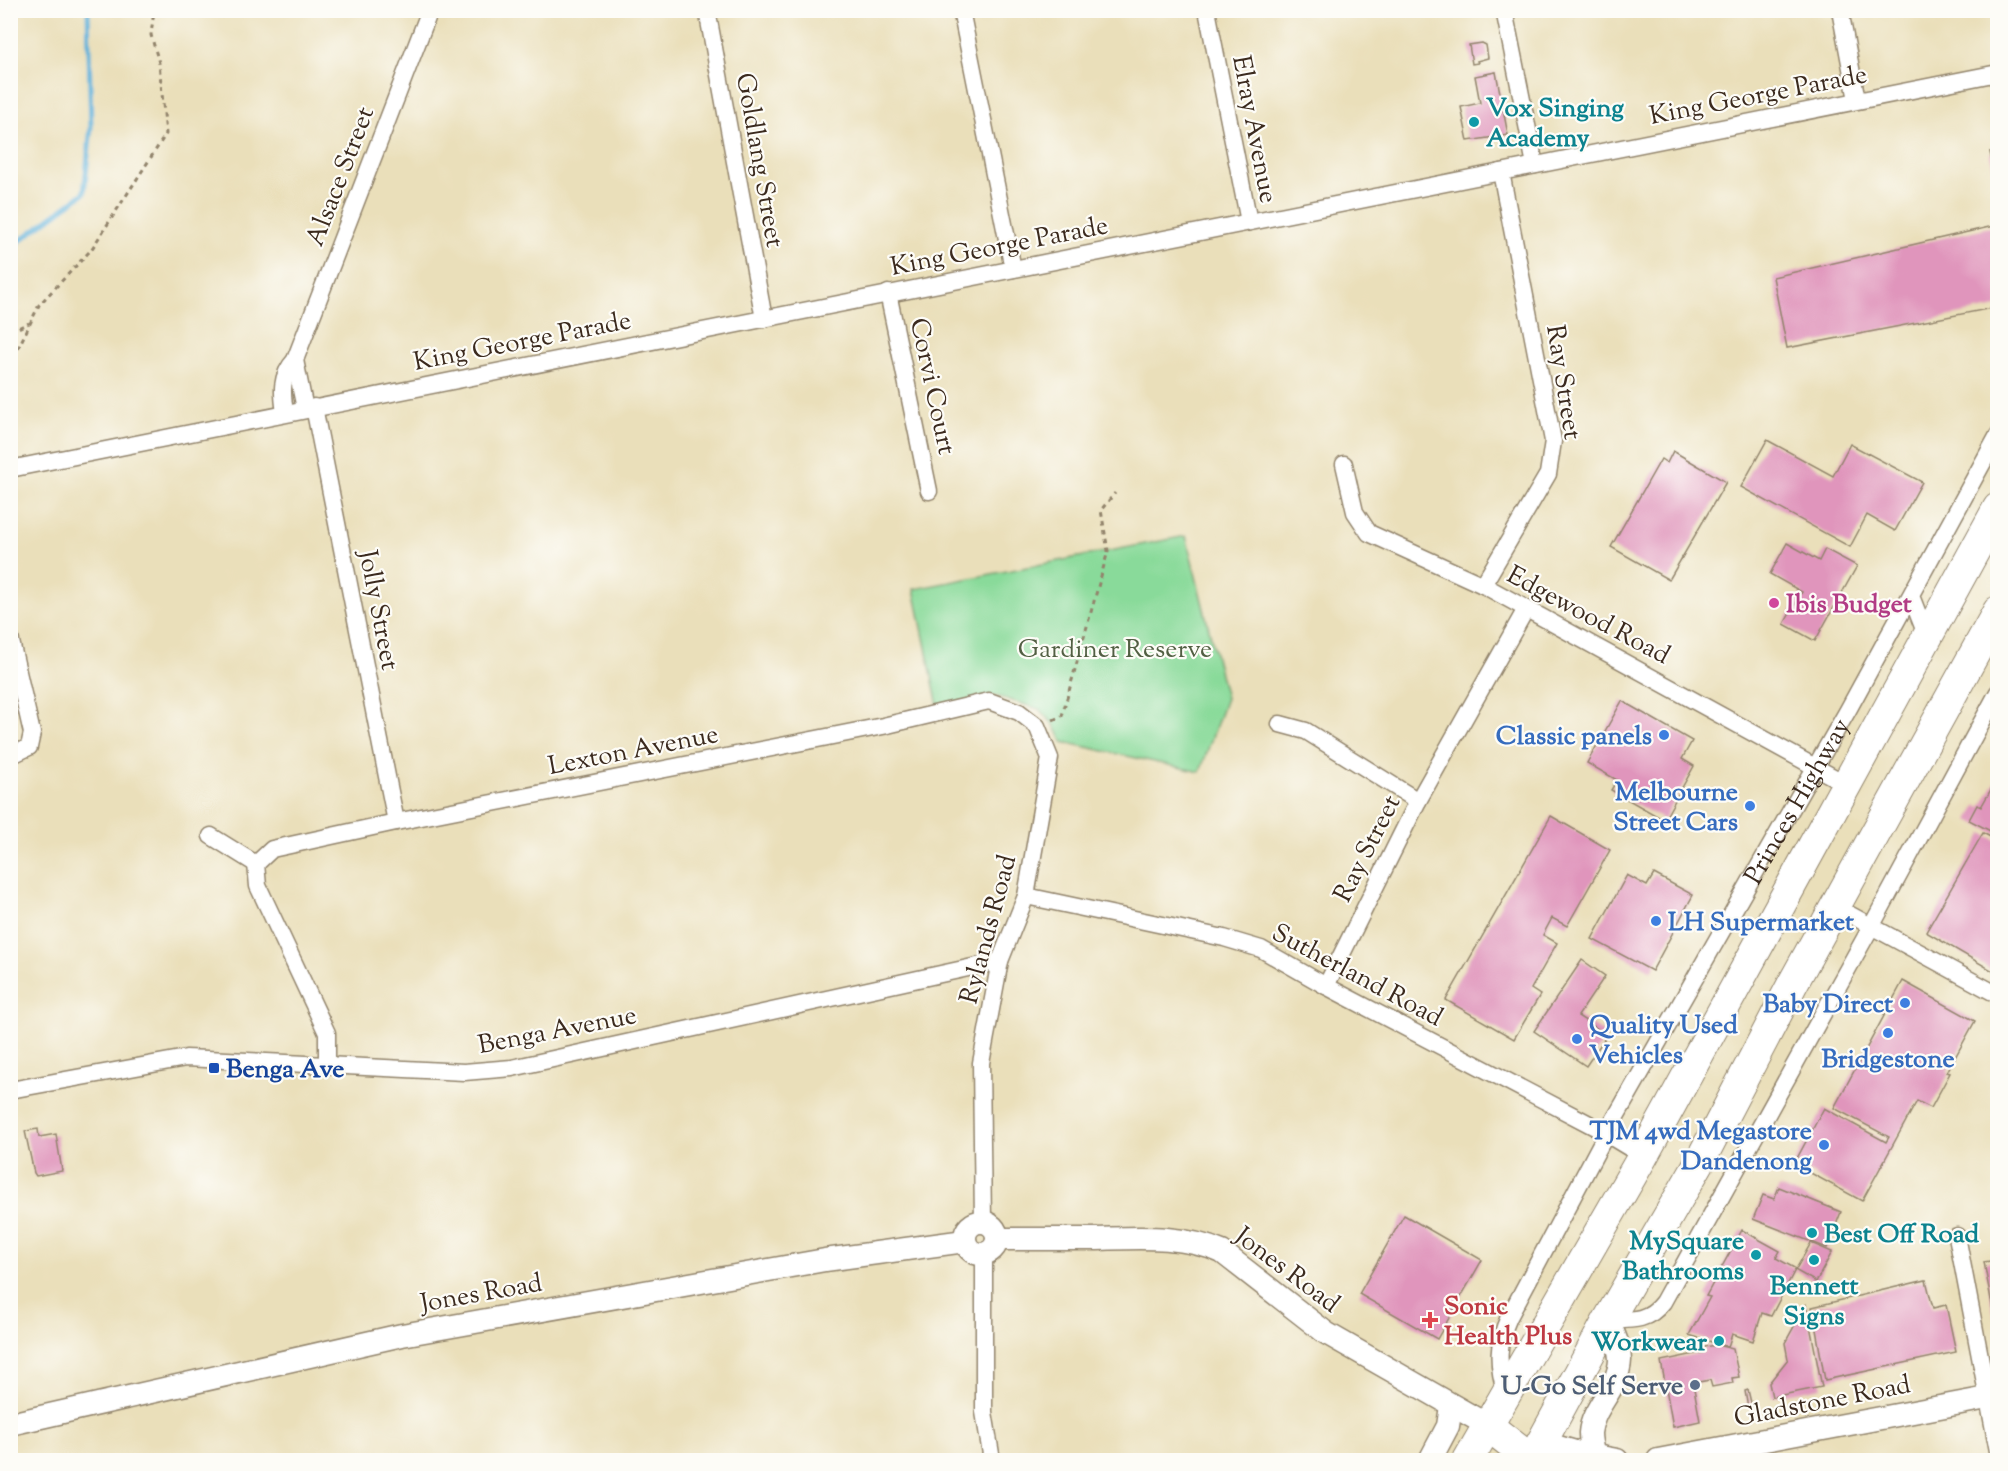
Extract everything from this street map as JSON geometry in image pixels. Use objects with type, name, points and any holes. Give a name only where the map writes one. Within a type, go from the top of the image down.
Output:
[{"type":"highway","name":"Princes Highway","points":[[1468,1461],[1643,1156],[1998,508]]},
{"type":"highway","points":[[1487,1425],[1534,1456],[1608,1320],[1699,1162],[1793,983],[1998,611]]},
{"type":"main road","name":"Jones Road","points":[[10,1424],[402,1335],[825,1260],[982,1239],[1140,1238],[1180,1239],[1203,1244],[1222,1252],[1326,1334],[1487,1425]]},
{"type":"main road","points":[[1594,1456],[1590,1435],[1592,1427],[1615,1382],[1620,1363],[1618,1344],[1608,1320]]},
{"type":"main road","name":"Gladstone Road","points":[[1658,1461],[1992,1397]]},
{"type":"main road","points":[[1430,1461],[1448,1426],[1451,1406]]},
{"type":"main road","points":[[1534,1456],[1594,1456],[1617,1461]]},
{"type":"street","name":"Alsace Street","points":[[285,413],[281,393],[287,370],[295,360],[430,10]]},
{"type":"street","name":"Goldlang Street","points":[[707,10],[764,319]]},
{"type":"street","points":[[961,10],[1012,269]]},
{"type":"street","name":"Elray Avenue","points":[[1207,10],[1249,222]]},
{"type":"street","points":[[1504,10],[1535,165]]},
{"type":"street","points":[[1840,10],[1857,100]]},
{"type":"street","name":"King George Parade","points":[[10,469],[1998,73]]},
{"type":"street","name":"Ray Street","points":[[1483,585],[1548,474],[1553,441],[1501,172]]},
{"type":"street","name":"Corvi Court","points":[[888,293],[929,491]]},
{"type":"street","points":[[295,360],[309,408]]},
{"type":"street","name":"Jolly Street","points":[[309,408],[396,822]]},
{"type":"street","name":"Princes Highway","points":[[1506,1394],[1500,1374],[1498,1352],[1505,1325],[1606,1134],[1911,596],[1998,435]]},
{"type":"street","name":"Edgewood Road","points":[[1344,464],[1355,512],[1369,533],[1483,585],[1846,784]]},
{"type":"street","points":[[1911,596],[1927,638]]},
{"type":"street","name":"Ray Street","points":[[1326,986],[1418,801],[1526,609]]},
{"type":"street","points":[[10,637],[32,733],[29,747],[10,756]]},
{"type":"street","points":[[1608,1320],[1641,1319],[1652,1314],[1663,1302],[1871,927],[1998,692]]},
{"type":"street","name":"Lexton Avenue","points":[[256,864],[272,849],[396,822],[883,726],[989,701],[1019,712],[1037,726]]},
{"type":"street","points":[[1280,724],[1306,731],[1418,801]]},
{"type":"street","name":"Rylands Road","points":[[992,1461],[984,1412],[981,1064],[1000,961],[1026,896],[1050,758],[1037,726]]},
{"type":"street","points":[[212,836],[256,864],[258,886],[327,1033],[327,1066]]},
{"type":"street","name":"Sutherland Road","points":[[1026,896],[1224,938],[1261,949],[1643,1156]]},
{"type":"street","points":[[1836,907],[1998,995]]},
{"type":"street","name":"Benga Avenue","points":[[10,1090],[186,1058],[464,1072],[512,1068],[1000,961]]},
{"type":"street","points":[[1957,1236],[1992,1397],[1998,1451]]},
{"type":"path","points":[[10,364],[39,305],[91,250],[166,134],[159,63],[151,35],[154,10]]},
{"type":"path","points":[[10,328],[18,328],[31,322]]},
{"type":"path","points":[[1037,726],[1062,716],[1108,551],[1101,510],[1115,493]]},
{"type":"green space","name":"Gardiner Reserve","points":[[1186,536],[1226,698],[1200,772],[1063,742],[1054,725],[1039,709],[996,696],[938,706],[914,589]]},
{"type":"building","points":[[1482,43],[1486,45],[1488,58],[1472,64],[1469,45]]},
{"type":"building","points":[[1496,72],[1508,135],[1468,141],[1461,107],[1480,103],[1475,76]]},
{"type":"building","points":[[1990,152],[1998,155],[1998,183],[1996,183]]},
{"type":"building","points":[[1998,225],[1998,307],[1787,348],[1773,277]]},
{"type":"building","points":[[1767,440],[1833,476],[1850,444],[1922,482],[1895,531],[1867,515],[1850,547],[1741,487]]},
{"type":"building","points":[[1673,451],[1726,482],[1669,580],[1611,547],[1661,459],[1667,463]]},
{"type":"building","points":[[1787,543],[1819,561],[1825,549],[1857,566],[1815,641],[1784,624],[1802,592],[1770,574]]},
{"type":"building","points":[[1622,701],[1692,741],[1682,759],[1694,766],[1664,820],[1611,790],[1617,780],[1587,763]]},
{"type":"building","points":[[1998,777],[1998,835],[1969,820],[1977,805],[1981,807]]},
{"type":"building","points":[[1551,816],[1610,850],[1567,926],[1552,918],[1543,935],[1557,943],[1531,989],[1540,995],[1514,1039],[1446,1000]]},
{"type":"building","points":[[1983,833],[1998,841],[1998,974],[1926,932]]},
{"type":"building","points":[[1654,874],[1693,895],[1652,971],[1592,939],[1627,875],[1647,886]]},
{"type":"building","points":[[1582,960],[1605,976],[1578,1016],[1607,1035],[1586,1066],[1534,1031]]},
{"type":"building","points":[[1903,981],[1975,1021],[1947,1072],[1950,1073],[1931,1108],[1917,1101],[1862,1201],[1794,1164],[1824,1108],[1886,1142],[1889,1137],[1834,1108]]},
{"type":"building","points":[[38,1129],[39,1137],[56,1134],[62,1171],[36,1176],[34,1173],[25,1131]]},
{"type":"building","name":"Best Off Road","points":[[1779,1187],[1841,1212],[1827,1248],[1753,1219],[1763,1195],[1774,1199]]},
{"type":"building","points":[[1404,1215],[1482,1260],[1437,1339],[1359,1294]]},
{"type":"building","points":[[1742,1230],[1780,1251],[1776,1258],[1796,1269],[1811,1243],[1832,1252],[1816,1282],[1795,1270],[1771,1316],[1762,1313],[1753,1341],[1732,1334],[1728,1347],[1689,1335],[1710,1297],[1706,1296]]},
{"type":"building","points":[[1998,1260],[1998,1327],[1996,1327],[1984,1262]]},
{"type":"building","points":[[1926,1280],[1933,1308],[1946,1305],[1956,1352],[1825,1380],[1812,1307]]},
{"type":"building","points":[[1806,1305],[1822,1387],[1772,1397],[1769,1383],[1788,1359],[1785,1343]]},
{"type":"building","points":[[1717,1345],[1733,1349],[1739,1377],[1732,1378],[1733,1383],[1712,1387],[1710,1380],[1693,1383],[1700,1421],[1673,1427],[1661,1361],[1705,1352],[1704,1347]]},
{"type":"building","points":[[1748,1390],[1752,1407],[1748,1408],[1745,1391]]},
{"type":"waterway","points":[[10,248],[84,193],[91,127],[88,10]]},
{"type":"place","name":"Vox Singing Academy","points":[[1474,122]]},
{"type":"place","name":"Ibis Budget","points":[[1774,603]]},
{"type":"place","name":"Classic panels","points":[[1664,735]]},
{"type":"place","name":"Melbourne Street Cars","points":[[1750,806]]},
{"type":"place","name":"LH Supermarket","points":[[1656,921]]},
{"type":"place","name":"Baby Direct","points":[[1905,1003]]},
{"type":"place","name":"Bridgestone","points":[[1888,1033]]},
{"type":"place","name":"Quality Used Vehicles","points":[[1577,1039]]},
{"type":"place","name":"Benga Ave","points":[[214,1068]]},
{"type":"place","name":"TJM 4wd Megastore Dandenong","points":[[1824,1145]]},
{"type":"place","name":"Best Off Road","points":[[1812,1233]]},
{"type":"place","name":"MySquare Bathrooms","points":[[1756,1255]]},
{"type":"place","name":"Bennett Signs","points":[[1814,1260]]},
{"type":"place","name":"Sonic Health Plus","points":[[1430,1320]]},
{"type":"place","name":"Workwear","points":[[1719,1341]]},
{"type":"place","name":"U-Go Self Serve","points":[[1695,1385]]}]
